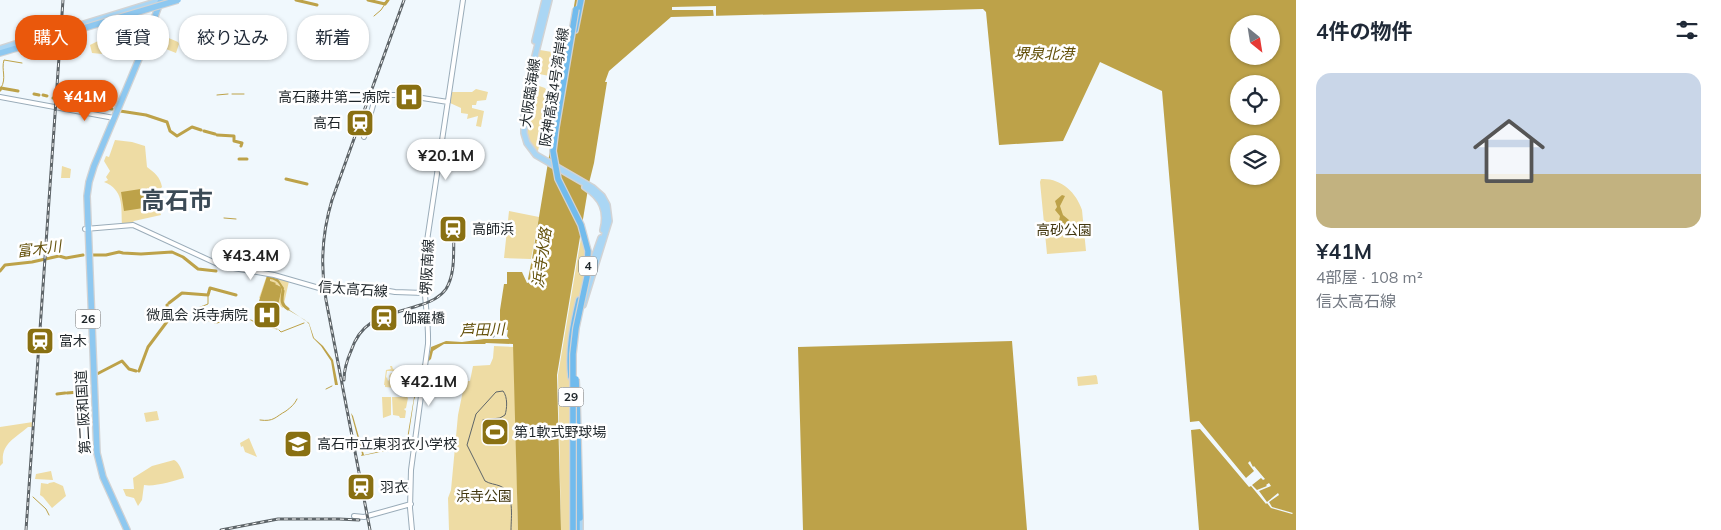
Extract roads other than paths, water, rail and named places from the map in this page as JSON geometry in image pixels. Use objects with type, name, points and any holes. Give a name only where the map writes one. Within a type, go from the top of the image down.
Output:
[{"type":"highway","points":[[87,25],[170,0]]},
{"type":"highway","points":[[87,26],[178,0]]},
{"type":"highway","name":"阪神高速4号湾岸線","points":[[576,530],[572,368],[576,328],[588,270],[588,251],[584,231],[558,180],[553,151],[579,0]]},
{"type":"highway","name":"阪神高速4号湾岸線","points":[[576,530],[572,360],[590,276],[591,250],[585,228],[561,178],[556,150],[579,0]]},
{"type":"highway","name":"第二阪和国道","points":[[126,530],[100,479],[94,454],[90,407],[84,196],[90,167],[159,2]]},
{"type":"highway","points":[[0,51],[15,47]]},
{"type":"highway","name":"4","points":[[580,518],[571,337],[587,263],[584,231]]},
{"type":"highway","name":"4","points":[[571,380],[572,360]]},
{"type":"main road","points":[[87,26],[159,2],[182,0]]},
{"type":"main road","name":"堺阪南線","points":[[413,530],[411,504],[412,464],[428,334],[424,292],[424,261],[463,0]]},
{"type":"main road","name":"大阪臨海線","points":[[547,0],[533,64],[523,124],[524,137],[531,150],[538,157],[589,188],[599,192],[608,208],[609,221],[582,309],[575,343],[580,518],[576,530]]},
{"type":"main road","points":[[364,137],[376,95],[394,94],[448,102]]},
{"type":"main road","points":[[0,97],[112,118]]},
{"type":"main road","name":"大阪臨海線","points":[[576,530],[571,380],[572,340],[576,319],[605,219],[602,203],[589,188]]},
{"type":"main road","name":"信太高石線","points":[[86,230],[133,225],[227,267],[274,275],[326,290],[371,288],[394,292],[424,292]]},
{"type":"main road","points":[[354,516],[368,516],[411,504]]},
{"type":"water","points":[[575,0],[1296,0],[1296,530],[1199,530],[1191,430],[1200,429],[1249,487],[1251,486],[1266,504],[1271,508],[1293,513],[1272,507],[1269,502],[1279,495],[1278,493],[1267,502],[1259,491],[1271,486],[1269,483],[1267,486],[1257,490],[1252,485],[1261,478],[1265,479],[1253,467],[1250,461],[1248,463],[1254,471],[1246,478],[1199,421],[1190,422],[1162,91],[1100,62],[1063,141],[999,145],[986,12],[983,9],[671,17],[609,71],[605,82],[607,82],[594,163],[557,375],[561,530],[518,530],[513,344],[444,344],[433,351],[431,359],[421,368],[421,382],[414,400],[407,446],[405,447],[361,456],[351,413],[364,455],[406,445],[419,368],[429,357],[431,347],[446,341],[462,342],[484,339],[509,339],[507,336],[508,330],[500,329],[500,310],[504,284],[507,284],[507,272],[522,272],[527,283],[530,282],[528,279]]},
{"type":"water","points":[[147,188],[150,207],[124,211],[121,192]]},
{"type":"water","points":[[1062,195],[1065,196],[1060,206],[1063,215],[1069,220],[1064,227],[1059,221],[1060,216],[1055,210],[1057,207],[1055,201]]},
{"type":"water","points":[[267,276],[278,279],[284,288],[282,294],[281,288],[278,305],[259,301]],"holes":[[[270,279],[277,282],[281,287],[270,281]]]},
{"type":"water","points":[[306,321],[309,323],[314,338],[323,346],[333,360],[338,385],[335,385],[331,361],[313,338],[309,324]]},
{"type":"water","points":[[1012,341],[1027,530],[803,530],[798,347]]},
{"type":"waterway","points":[[296,0],[317,5]]},
{"type":"waterway","points":[[368,0],[385,4],[388,0]]},
{"type":"waterway","points":[[374,16],[385,4]]},
{"type":"waterway","points":[[1,88],[4,81],[4,60],[22,63]]},
{"type":"waterway","points":[[0,90],[1,88],[18,91]]},
{"type":"waterway","points":[[34,94],[39,95]]},
{"type":"waterway","points":[[217,95],[228,94]]},
{"type":"waterway","points":[[232,94],[244,94]]},
{"type":"waterway","points":[[43,95],[47,96]]},
{"type":"waterway","points":[[53,98],[98,106]]},
{"type":"waterway","points":[[100,107],[112,109]]},
{"type":"waterway","points":[[120,111],[146,115],[167,122],[170,131],[177,136],[192,127],[201,130]]},
{"type":"waterway","points":[[204,131],[215,134]]},
{"type":"waterway","points":[[217,135],[234,136],[234,141],[242,143],[241,146]]},
{"type":"waterway","points":[[239,159],[247,159]]},
{"type":"waterway","points":[[286,179],[307,184]]},
{"type":"waterway","points":[[224,218],[236,219]]},
{"type":"waterway","name":"芦田川","points":[[91,255],[106,255],[119,252],[141,254],[172,252],[183,257],[198,269],[216,271]]},
{"type":"waterway","name":"富木川","points":[[0,271],[5,265],[59,256],[66,258],[83,255]]},
{"type":"waterway","points":[[169,303],[182,293],[208,295],[210,288],[236,295]]},
{"type":"waterway","name":"芦田川","points":[[283,291],[283,303],[288,309]]},
{"type":"waterway","points":[[198,308],[208,304],[208,295]]},
{"type":"waterway","points":[[139,371],[148,347],[169,319],[167,305]]},
{"type":"waterway","points":[[226,320],[250,320]]},
{"type":"waterway","points":[[251,320],[260,325]]},
{"type":"waterway","points":[[209,321],[215,323]]},
{"type":"waterway","points":[[217,323],[224,321]]},
{"type":"waterway","points":[[279,330],[281,332],[304,323]]},
{"type":"waterway","points":[[262,325],[277,329]]},
{"type":"waterway","points":[[95,375],[122,361],[129,369],[136,371]]},
{"type":"waterway","points":[[67,393],[79,392],[88,383]]},
{"type":"waterway","points":[[326,389],[332,386]]},
{"type":"waterway","points":[[57,394],[65,393]]},
{"type":"waterway","points":[[260,420],[274,419],[291,407],[297,399]]},
{"type":"waterway","points":[[33,497],[46,509],[49,515]]},
{"type":"tram line","points":[[483,420],[500,418],[505,415],[507,406],[503,391],[496,392],[476,414],[467,445],[485,481],[500,486],[508,494],[511,505],[511,530]]},
{"type":"railway","points":[[26,530],[63,0]]},
{"type":"railway","points":[[370,530],[326,300],[323,249],[332,200],[404,0]]},
{"type":"railway","points":[[344,380],[347,361],[356,340],[369,324],[386,316],[429,302],[437,298],[446,289],[453,269],[454,232]]},
{"type":"railway","points":[[493,336],[494,325]]},
{"type":"railway","points":[[221,530],[278,519],[359,520]]},
{"type":"place","name":"高石藤井第二病院","points":[[409,97]]},
{"type":"place","name":"高石","points":[[360,123]]},
{"type":"place","name":"高師浜","points":[[453,229]]},
{"type":"place","name":"微風会 浜寺病院","points":[[267,315]]},
{"type":"place","name":"伽羅橋","points":[[384,318]]},
{"type":"place","name":"富木","points":[[40,341]]},
{"type":"place","name":"第1軟式野球場","points":[[495,432]]},
{"type":"place","name":"高石市立東羽衣小学校","points":[[298,444]]},
{"type":"place","name":"羽衣","points":[[361,487]]},
{"type":"district","name":"高石市","points":[[177,201]]},
{"type":"water label","name":"堺泉北港","points":[[1044,54]]},
{"type":"water label","name":"浜寺水路","points":[[542,258]]},
{"type":"park label","name":"高砂公園","points":[[1064,230]]},
{"type":"park label","name":"浜寺公園","points":[[484,496]]}]
